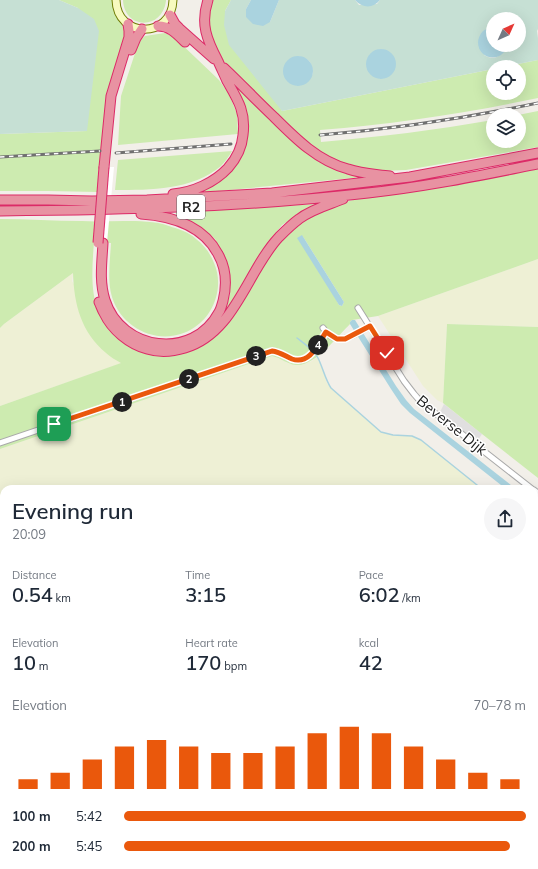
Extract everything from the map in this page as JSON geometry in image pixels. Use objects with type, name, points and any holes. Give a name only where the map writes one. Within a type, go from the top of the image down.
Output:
[{"type":"highway","points":[[208,0],[204,15],[204,25],[208,41],[227,81]]},
{"type":"highway","points":[[170,15],[179,28],[219,63],[298,141],[312,152],[327,161],[347,169],[365,173],[410,177]]},
{"type":"highway","points":[[128,24],[129,37],[111,96],[101,243],[96,281],[98,295],[104,314],[112,326],[121,335],[142,348],[159,352],[174,351],[192,346],[206,338],[218,328],[238,301],[267,252],[299,219],[312,211],[344,198],[368,193]]},
{"type":"highway","points":[[92,201],[179,193],[202,186],[222,173],[229,166],[240,149],[244,128],[243,116],[241,106],[233,89],[220,73],[172,31],[166,27],[158,26]]},
{"type":"highway","points":[[107,167],[116,97],[133,43],[138,33],[142,29]]},
{"type":"highway","name":"R2","points":[[0,200],[147,200],[272,193],[410,177],[538,153]]},
{"type":"highway","name":"R2","points":[[0,211],[205,207],[277,202],[368,193],[432,184],[538,164]]},
{"type":"highway","points":[[13,211],[155,215],[170,218],[192,227],[209,240],[221,260],[225,275],[225,293],[220,311],[211,324],[200,333],[179,343],[159,344],[136,337],[125,330],[117,322],[109,310],[105,300],[101,275],[101,243]]},
{"type":"main road","points":[[116,0],[117,10],[120,16],[128,24],[142,29],[150,29],[163,23],[170,15],[173,0]]},
{"type":"street","name":"Beverse Dijk","points":[[358,308],[404,381],[421,402],[527,485]]},
{"type":"street","points":[[0,443],[272,351],[278,352],[291,359],[303,360],[316,348],[324,330],[337,339],[345,339],[370,326]]},
{"type":"shaded area","points":[[444,404],[482,434],[476,443],[439,414]]},
{"type":"green space","points":[[0,0],[59,0],[78,8],[94,19],[99,31],[87,131],[0,134]]},
{"type":"green space","points":[[59,0],[113,0],[115,13],[125,27],[126,31],[99,167],[98,192],[0,191],[0,134],[87,131],[78,8]]},
{"type":"green space","points":[[123,0],[166,1],[163,11],[158,18],[151,22],[143,23],[130,17],[125,10]]},
{"type":"green space","points":[[213,0],[231,0],[225,11],[282,111],[486,70],[486,100],[526,100],[526,62],[538,60],[538,98],[430,117],[375,125],[320,130],[321,142],[407,133],[486,121],[486,148],[526,148],[526,113],[538,111],[538,147],[406,170],[382,171],[349,165],[329,157],[314,148],[289,126],[223,61],[211,35],[209,16]]},
{"type":"green space","points":[[231,0],[251,0],[246,9],[270,22],[279,0],[355,0],[359,5],[377,4],[380,0],[538,0],[538,60],[526,62],[526,60],[486,60],[486,70],[282,111],[229,45],[224,25],[225,11]],"holes":[[[381,49],[391,54],[394,58],[395,69],[367,69],[367,61],[369,56]],[[298,56],[305,58],[310,62],[313,75]]]},
{"type":"green space","points":[[165,33],[174,37],[219,80],[229,94],[237,114],[238,134],[118,145],[121,96],[139,41],[145,36]]},
{"type":"green space","points":[[237,86],[303,150],[329,166],[363,177],[198,193],[225,176],[247,116]]},
{"type":"green space","points":[[232,151],[221,166],[210,174],[197,180],[157,189],[115,190],[118,160]]},
{"type":"green space","points":[[538,169],[538,259],[378,316],[352,320],[325,350],[318,356],[303,364],[296,365],[272,356],[0,449],[0,406],[121,363],[109,356],[97,345],[85,327],[77,306],[73,273],[0,328],[0,219],[147,222],[164,224],[190,234],[202,244],[209,253],[217,272],[218,289],[216,298],[208,315],[195,327],[183,333],[171,336],[158,336],[146,333],[135,327],[125,319],[117,309],[110,291],[109,277],[111,243],[94,242],[92,271],[94,298],[98,311],[104,323],[113,334],[133,348],[147,354],[208,341],[270,254],[293,228],[313,214],[345,202],[369,196],[433,189]],"holes":[[[302,235],[344,302],[342,306],[339,305]]]},
{"type":"green space","points":[[315,204],[282,225],[262,250],[225,313],[230,294],[229,267],[215,239],[198,225],[175,213]]},
{"type":"green space","points":[[538,259],[538,327],[447,324],[443,403],[437,400],[423,386],[378,316]]},
{"type":"green space","points":[[73,273],[72,281],[122,363],[0,406],[0,328]]},
{"type":"green space","points":[[447,324],[538,327],[538,478],[443,403]]},
{"type":"green space","points":[[272,356],[290,364],[310,362],[318,357],[327,383],[331,388],[381,432],[393,435],[412,436],[421,440],[477,485],[0,485],[0,449]]},
{"type":"water","points":[[251,0],[279,0],[270,22],[263,26],[253,24],[246,17],[246,9]]},
{"type":"water","points":[[355,0],[380,0],[374,5],[364,6]]},
{"type":"water","points":[[486,29],[486,52],[504,52],[501,55],[491,57],[482,53],[478,42],[479,36]]},
{"type":"water","points":[[381,49],[391,54],[396,64],[391,74],[381,79],[371,74],[366,64],[371,54]]},
{"type":"water","points":[[298,56],[308,61],[313,71],[308,81],[298,86],[288,81],[283,71],[288,61]]},
{"type":"water","points":[[302,235],[344,302],[342,306],[339,305],[297,238]]},
{"type":"water","points":[[355,320],[396,386],[414,409],[511,485],[501,485],[410,413],[401,404],[350,322]]},
{"type":"pier","points":[[100,167],[114,167],[107,243],[94,243]]},
{"type":"waterway","points":[[297,338],[314,352],[331,388],[381,432],[393,435],[412,436],[421,440],[477,485]]},
{"type":"railway","points":[[320,135],[375,130],[430,122],[538,103]]},
{"type":"railway","points":[[116,153],[231,144]]},
{"type":"railway","points":[[0,157],[100,151]]},
{"type":"route","points":[[54,424],[272,351],[278,352],[291,359],[303,360],[307,358],[316,348],[326,332],[337,339],[345,339],[370,326],[387,353]]}]
